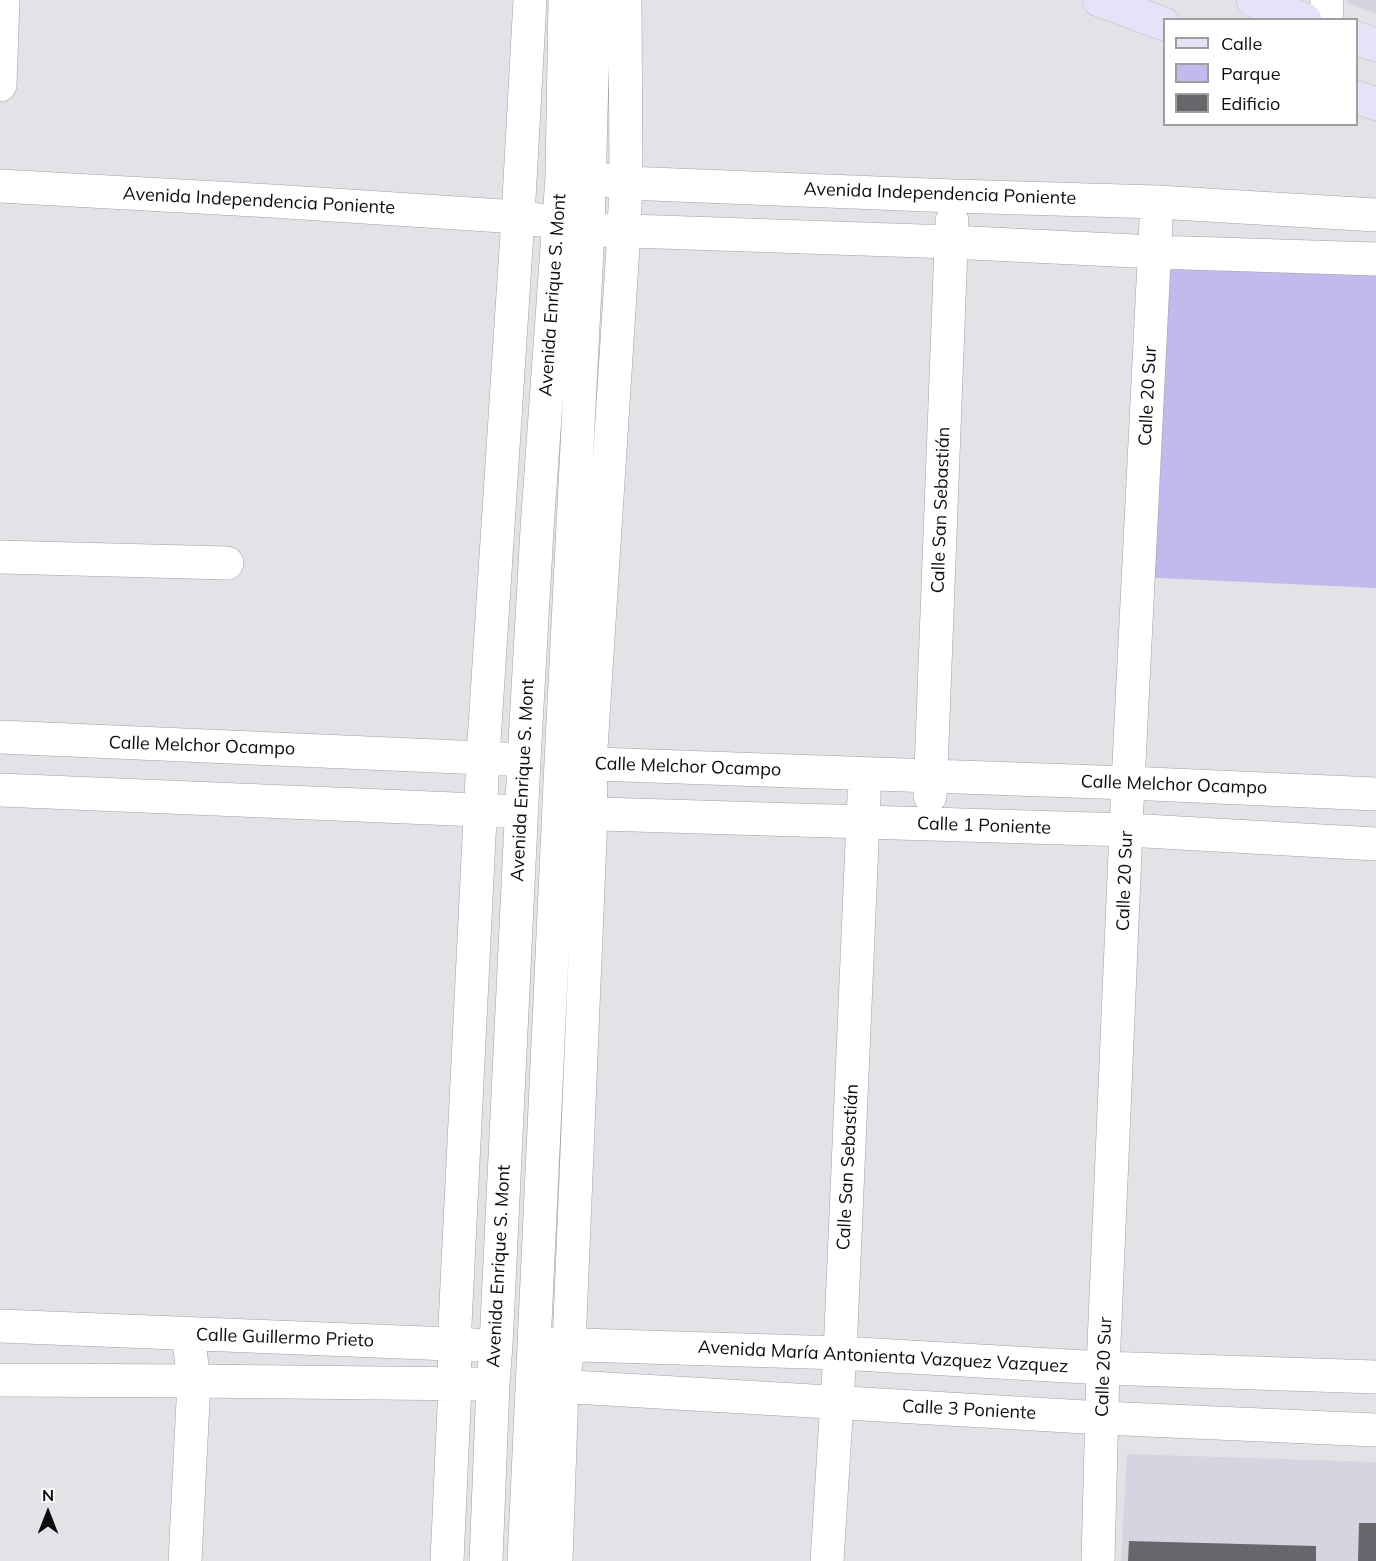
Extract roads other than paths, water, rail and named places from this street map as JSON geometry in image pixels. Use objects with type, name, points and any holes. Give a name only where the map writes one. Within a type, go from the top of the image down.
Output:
[{"type":"main road","points":[[1099,0],[1163,24]]},
{"type":"main road","points":[[1253,0],[1300,18]]},
{"type":"main road","points":[[1358,39],[1376,45]]},
{"type":"main road","points":[[1358,98],[1376,104]]},
{"type":"street","points":[[0,85],[3,0]]},
{"type":"street","points":[[447,1561],[455,1384],[454,1344],[483,757],[530,0]]},
{"type":"street","name":"Avenida Enrique S. Mont","points":[[565,0],[576,178]]},
{"type":"street","name":"Avenida Enrique S. Mont","points":[[486,1561],[524,760],[538,517],[573,226],[594,0]]},
{"type":"street","points":[[556,1561],[547,1386],[569,1345],[591,814],[576,763],[624,231],[626,0]]},
{"type":"street","points":[[1326,18],[1327,0]]},
{"type":"street","points":[[518,217],[576,178]]},
{"type":"street","name":"Avenida Independencia Poniente","points":[[576,178],[626,183],[1158,202],[1376,215]]},
{"type":"street","name":"Avenida Independencia Poniente","points":[[0,186],[518,217],[624,231],[1376,259]]},
{"type":"street","name":"Calle San Sebastián","points":[[928,824],[953,196]]},
{"type":"street","name":"Calle 20 Sur","points":[[1098,1561],[1103,1368],[1128,783],[1158,202]]},
{"type":"street","name":"Avenida Enrique S. Mont","points":[[524,1561],[547,1386],[535,1343],[559,813],[576,763],[573,226]]},
{"type":"street","points":[[0,557],[227,563]]},
{"type":"street","name":"Calle Melchor Ocampo","points":[[0,737],[483,757],[576,763],[1376,794]]},
{"type":"street","name":"Calle San Sebastián","points":[[827,1561],[840,1353],[865,774]]},
{"type":"street","points":[[0,790],[591,814]]},
{"type":"street","name":"Calle 1 Poniente","points":[[591,814],[1127,830],[1376,844]]},
{"type":"street","name":"Calle Guillermo Prieto","points":[[0,1326],[454,1344],[569,1345]]},
{"type":"street","points":[[185,1561],[194,1381],[188,1334]]},
{"type":"street","name":"Avenida María Antonienta Vazquez Vazquez","points":[[569,1345],[840,1353],[1103,1368],[1376,1377]]},
{"type":"street","points":[[0,1380],[547,1386]]},
{"type":"street","name":"Calle 3 Poniente","points":[[547,1386],[1102,1418],[1376,1430]]}]
